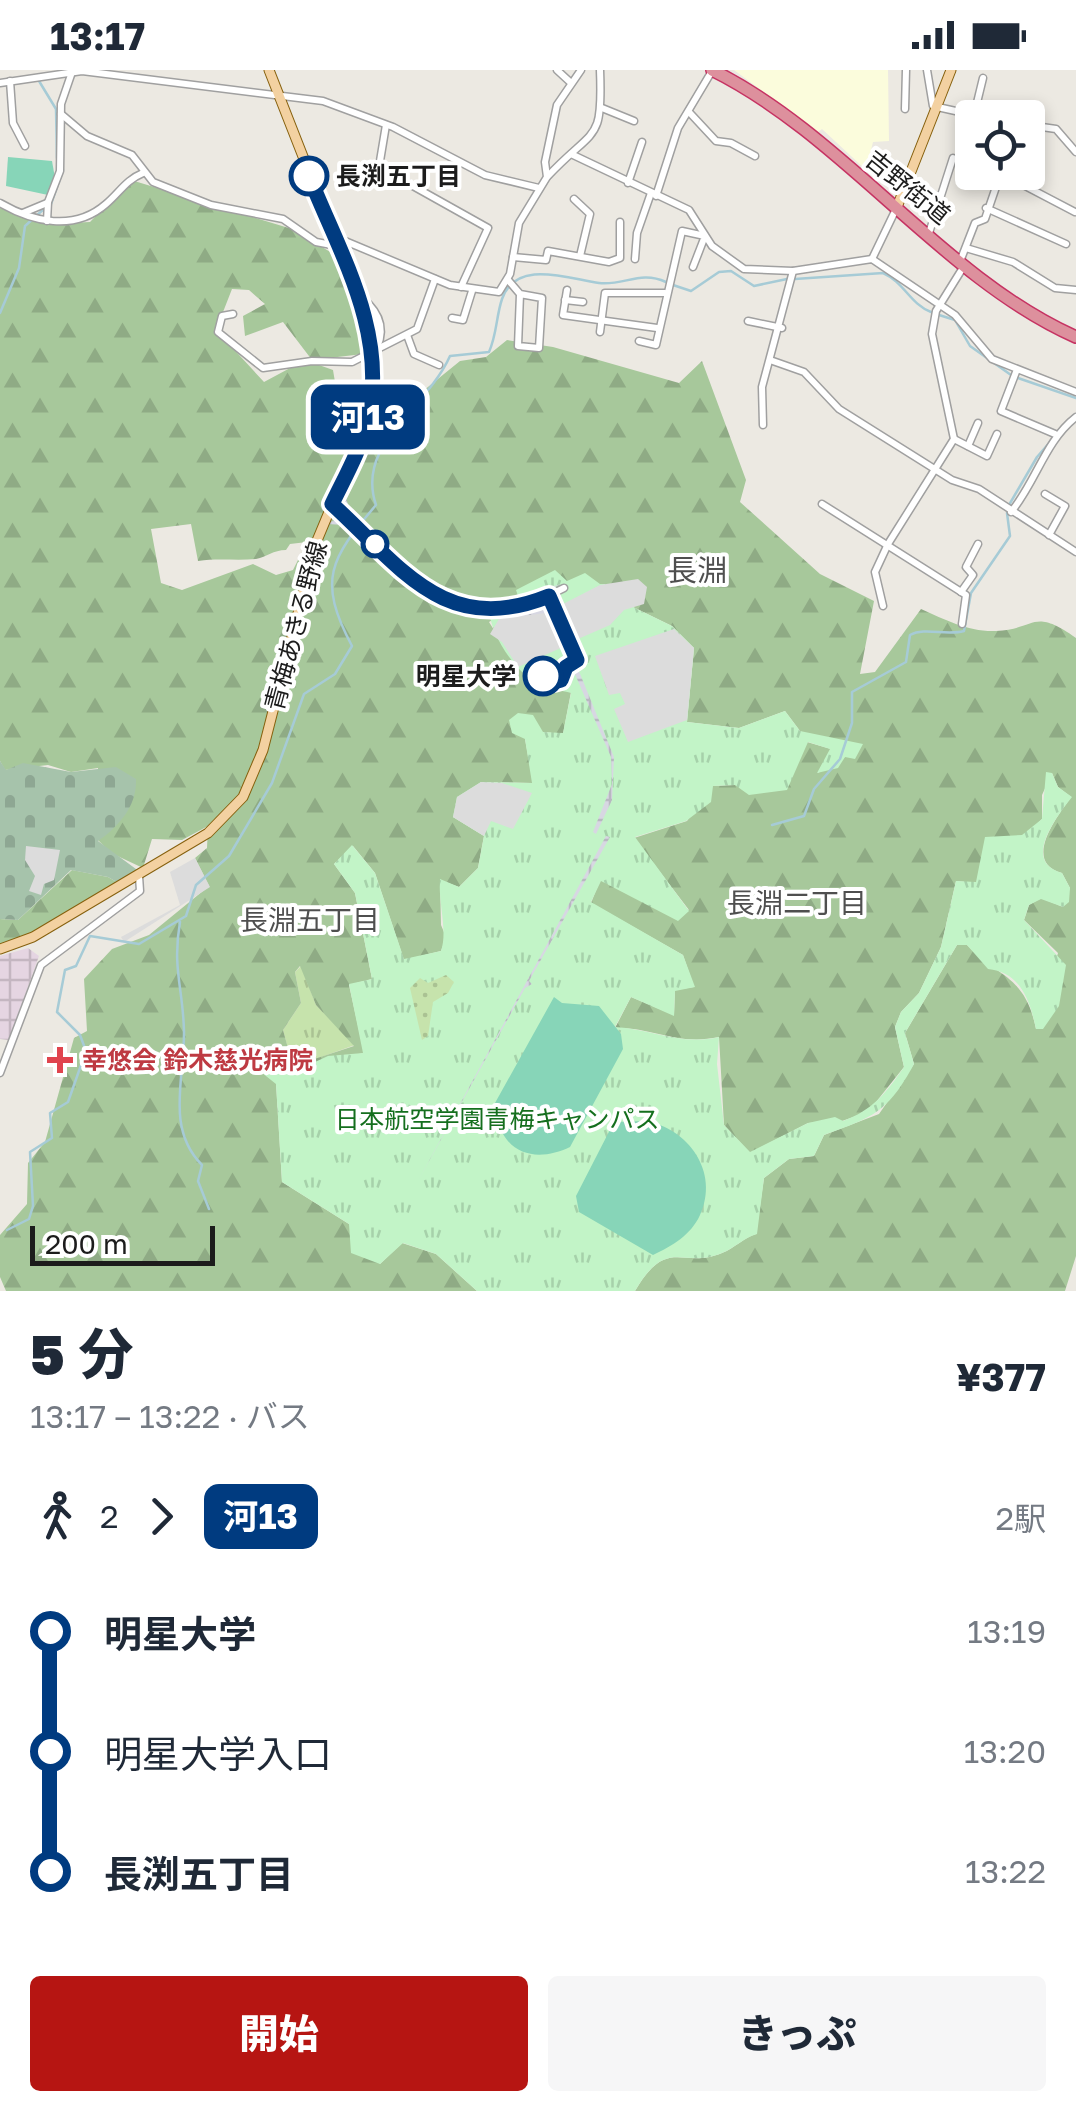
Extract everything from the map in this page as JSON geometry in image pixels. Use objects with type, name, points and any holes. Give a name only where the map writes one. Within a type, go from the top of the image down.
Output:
[{"type":"highway","name":"吉野街道","points":[[712,70],[728,74],[772,106],[929,233],[964,256],[1034,317],[1076,337]]},
{"type":"main road","name":"青梅あきる野線","points":[[0,949],[32,938],[208,833],[249,787],[263,750],[308,570],[367,421],[372,356],[360,296],[268,70]]},
{"type":"main road","points":[[896,206],[950,70]]},
{"type":"street","points":[[556,70],[570,82]]},
{"type":"street","points":[[61,114],[87,136],[132,155],[143,172],[199,202],[283,219],[316,242],[335,241],[340,235],[461,288],[495,294],[513,286],[542,298],[539,348],[518,346],[513,286],[513,257],[519,224],[548,176],[593,136],[602,108],[600,72],[584,70],[570,82],[552,121],[544,169],[548,176]]},
{"type":"street","points":[[627,258],[678,128],[712,70]]},
{"type":"street","points":[[905,108],[906,70]]},
{"type":"street","points":[[927,70],[933,106],[955,111]]},
{"type":"street","points":[[0,83],[82,71],[323,101],[386,124],[485,175],[539,188]]},
{"type":"street","points":[[48,221],[48,205],[60,170],[61,114],[72,72]]},
{"type":"street","points":[[977,100],[982,78]]},
{"type":"street","points":[[10,81],[14,123],[25,146]]},
{"type":"street","points":[[602,108],[634,120]]},
{"type":"street","points":[[689,112],[716,142],[732,143],[755,156]]},
{"type":"street","points":[[386,124],[379,167],[488,228],[461,288]]},
{"type":"street","points":[[1045,126],[1056,129],[1076,152]]},
{"type":"street","points":[[628,182],[642,142]]},
{"type":"street","points":[[570,154],[689,210],[704,236],[723,256],[744,268],[794,275],[872,259]]},
{"type":"street","points":[[929,233],[952,158]]},
{"type":"street","points":[[0,203],[27,217],[48,221],[90,214],[126,181],[143,172]]},
{"type":"street","points":[[883,606],[876,572],[888,544],[954,439],[932,334],[937,312],[975,223],[986,219],[986,208],[997,190]]},
{"type":"street","points":[[1036,190],[1075,212]]},
{"type":"street","points":[[574,199],[590,214],[580,256]]},
{"type":"street","points":[[27,217],[48,205]]},
{"type":"street","points":[[872,259],[896,206]]},
{"type":"street","points":[[986,208],[1066,244]]},
{"type":"street","points":[[618,227],[627,258]]},
{"type":"street","points":[[640,342],[656,345],[682,231],[704,236]]},
{"type":"street","points":[[693,267],[704,236]]},
{"type":"street","points":[[513,257],[546,260],[549,247],[609,262],[627,258]]},
{"type":"street","points":[[964,256],[1013,262],[1055,288],[1076,290]]},
{"type":"street","points":[[872,259],[937,312],[960,320],[992,359],[1015,375],[1076,392]]},
{"type":"street","points":[[763,424],[762,388],[794,275]]},
{"type":"street","points":[[233,314],[222,316],[218,332],[263,368],[312,361],[335,364],[372,356],[420,324],[435,279]]},
{"type":"street","points":[[600,332],[604,293],[667,287]]},
{"type":"street","points":[[567,290],[564,315],[658,328]]},
{"type":"street","points":[[452,318],[464,320],[472,291]]},
{"type":"street","points":[[565,300],[583,302]]},
{"type":"street","points":[[748,321],[782,328]]},
{"type":"street","points":[[407,335],[414,354],[440,366]]},
{"type":"street","points":[[770,360],[804,372],[839,409],[1076,552]]},
{"type":"street","points":[[1015,375],[1001,411],[1053,433]]},
{"type":"street","points":[[1008,509],[1032,486],[1053,433],[1076,418]]},
{"type":"street","points":[[968,446],[978,423]]},
{"type":"street","points":[[954,439],[987,456],[996,434]]},
{"type":"street","points":[[1045,494],[1065,506],[1049,535]]},
{"type":"street","points":[[332,504],[420,587],[465,608],[509,609],[564,588]]},
{"type":"street","points":[[822,504],[961,592],[967,608],[962,624]]},
{"type":"street","points":[[961,592],[973,576],[966,566],[978,544]]},
{"type":"street","points":[[0,1073],[41,964],[140,890],[138,876]]},
{"type":"shaded area","points":[[734,70],[888,70],[889,141],[873,142],[866,170],[822,129],[818,132]]},
{"type":"shaded area","points":[[343,488],[349,508],[421,578],[445,593],[497,603],[561,584],[520,603],[496,606],[443,596],[416,578],[347,511]]},
{"type":"shaded area","points":[[338,518],[405,580],[442,605],[496,615],[538,606],[550,609],[566,643],[563,647],[546,613],[499,619],[468,617],[429,603],[345,525],[327,524]]},
{"type":"shaded area","points":[[638,579],[647,587],[644,604],[624,610],[610,625],[578,639],[563,604],[600,585]]},
{"type":"shaded area","points":[[537,611],[547,613],[563,647],[518,667],[502,642],[490,634],[499,619]]},
{"type":"shaded area","points":[[674,629],[694,648],[687,720],[628,742],[614,709],[625,704],[620,693],[609,695],[595,656]]},
{"type":"shaded area","points":[[576,664],[614,757],[612,800],[596,834],[593,832],[612,784],[611,757],[571,665]]},
{"type":"shaded area","points":[[481,782],[502,783],[532,793],[513,829],[491,821],[484,836],[453,817],[457,797]]},
{"type":"shaded area","points":[[606,836],[610,837],[529,981],[532,984],[525,988],[418,1181]]},
{"type":"shaded area","points":[[26,846],[60,850],[54,880],[44,884],[41,895],[29,891],[35,876],[25,860]]},
{"type":"shaded area","points":[[195,858],[210,887],[124,942],[121,937],[180,905],[170,872]]},
{"type":"shaded area","points":[[28,948],[39,956],[9,1040],[0,1039],[0,956]]},
{"type":"green space","points":[[8,157],[52,161],[55,178],[48,195],[6,186]]},
{"type":"green space","points":[[131,180],[292,229],[332,253],[359,324],[363,354],[312,360],[283,322],[245,336],[243,316],[265,304],[249,290],[232,289],[216,330],[264,382],[305,360],[333,370],[336,388],[364,396],[364,410],[391,417],[460,361],[486,357],[507,340],[553,347],[679,383],[702,361],[746,480],[740,502],[820,574],[874,601],[860,674],[875,672],[921,609],[976,630],[996,631],[1042,622],[1076,638],[1076,1256],[1065,1291],[635,1291],[647,1274],[666,1259],[708,1257],[756,1234],[764,1178],[789,1159],[814,1156],[824,1135],[879,1114],[914,1064],[905,1033],[957,945],[967,945],[1018,988],[1036,1029],[1058,953],[1024,920],[1029,905],[1041,898],[1063,907],[1070,888],[1062,873],[1050,867],[1044,849],[1051,827],[1071,797],[1058,787],[1052,773],[1042,795],[1042,819],[976,883],[956,881],[941,947],[919,993],[901,1012],[895,1027],[904,1067],[868,1112],[842,1121],[808,1123],[750,1153],[724,1125],[719,1037],[677,1038],[615,1028],[631,997],[674,1015],[675,990],[694,987],[683,955],[591,903],[600,880],[689,910],[634,838],[687,821],[712,786],[735,785],[807,742],[831,749],[818,773],[845,757],[800,731],[785,711],[739,728],[687,722],[694,648],[672,626],[633,607],[632,584],[558,593],[489,622],[521,669],[540,682],[571,692],[563,734],[543,732],[525,739],[533,783],[481,782],[453,817],[484,836],[478,868],[459,887],[440,880],[441,925],[446,937],[441,951],[404,960],[375,873],[353,846],[334,864],[355,893],[372,979],[349,985],[364,1053],[308,1064],[276,1083],[282,1182],[349,1224],[380,1264],[402,1243],[436,1254],[477,1291],[6,1291],[0,1277],[0,1235],[27,1204],[28,1163],[45,1142],[74,1038],[87,1031],[84,979],[112,949],[149,935],[209,886],[195,858],[207,848],[208,826],[182,840],[152,839],[143,868],[111,853],[98,840],[98,768],[71,772],[48,765],[5,770],[0,761],[0,208],[47,224],[90,222]],"holes":[[[191,524],[198,561],[256,559],[286,550],[290,544],[307,542],[293,570],[276,575],[253,564],[182,590],[161,583],[151,529]],[[300,966],[316,1005],[354,1046],[293,1066],[283,1030],[301,1003],[295,972]]]},
{"type":"green space","name":"日本航空学園青梅キャンパス","points":[[555,570],[567,581],[585,573],[600,584],[633,584],[633,607],[672,626],[694,648],[687,722],[739,728],[785,711],[800,731],[863,744],[855,759],[845,757],[838,768],[817,773],[830,749],[808,742],[787,790],[749,795],[735,785],[713,786],[711,802],[686,821],[635,837],[689,911],[678,921],[601,881],[591,902],[683,955],[695,987],[675,991],[674,1016],[631,997],[615,1027],[679,1038],[719,1037],[717,1064],[724,1125],[750,1152],[808,1123],[853,1117],[885,1093],[904,1067],[895,1027],[901,1012],[919,993],[941,947],[956,881],[976,882],[985,837],[1022,835],[1042,819],[1046,772],[1052,773],[1058,787],[1072,797],[1051,826],[1043,849],[1044,859],[1062,873],[1070,888],[1069,902],[1063,907],[1041,899],[1029,905],[1024,920],[1066,965],[1059,1006],[1043,1029],[1036,1029],[1027,998],[1016,982],[988,969],[967,945],[957,945],[905,1033],[914,1064],[887,1103],[868,1117],[824,1135],[814,1156],[789,1159],[764,1178],[757,1234],[708,1257],[666,1259],[647,1274],[635,1291],[477,1291],[436,1254],[403,1243],[380,1264],[351,1253],[349,1224],[282,1182],[276,1084],[261,1072],[271,1058],[289,1074],[328,1056],[363,1053],[349,984],[372,979],[355,893],[334,864],[352,845],[375,873],[404,959],[441,951],[444,935],[440,879],[459,887],[478,868],[484,836],[453,817],[457,797],[481,782],[532,783],[525,739],[512,733],[509,720],[518,713],[533,715],[543,732],[563,733],[571,693],[544,687],[522,672],[499,640],[489,608],[520,602],[516,590]]},
{"type":"green space","points":[[0,761],[6,770],[23,763],[71,772],[116,767],[136,779],[125,814],[98,841],[140,872],[120,884],[108,877],[71,870],[18,920],[0,919]]},
{"type":"green space","points":[[72,870],[108,877],[120,884],[31,935],[0,946],[0,919],[18,920]]},
{"type":"green space","points":[[301,966],[316,1005],[355,1045],[293,1067],[283,1030],[301,1003],[295,972]]},
{"type":"green space","points":[[446,975],[454,982],[448,993],[433,1002],[428,1036],[422,1040],[410,988],[420,978],[428,983]]},
{"type":"green space","points":[[554,997],[562,1003],[599,1006],[621,1034],[623,1049],[570,1147],[543,1155],[517,1149],[490,1112]]},
{"type":"green space","points":[[614,1122],[661,1125],[687,1142],[703,1168],[706,1183],[705,1199],[692,1228],[653,1255],[579,1212],[576,1196]]},
{"type":"waterway","points":[[39,81],[56,109],[57,158]]},
{"type":"waterway","points":[[51,204],[63,170]]},
{"type":"waterway","points":[[0,313],[19,268],[25,226],[45,208]]},
{"type":"waterway","points":[[673,285],[691,291],[719,272],[731,271],[754,286],[787,279]]},
{"type":"waterway","points":[[795,279],[883,273],[931,312]]},
{"type":"waterway","points":[[7,1230],[29,1219],[33,1206],[30,1152],[52,1138],[50,1113],[68,1102],[86,1051],[80,1035],[57,1012],[65,970],[76,966],[90,936],[139,944],[186,916],[196,885],[229,856],[272,783],[304,694],[335,674],[352,646],[335,604],[334,571],[348,541],[376,505],[372,483],[375,463],[384,445],[450,356],[489,352],[502,299],[509,286],[519,279],[544,274],[599,283],[640,278],[666,282]]},
{"type":"waterway","points":[[939,315],[955,320],[970,346],[1011,375]]},
{"type":"waterway","points":[[1018,378],[1076,398]]},
{"type":"waterway","points":[[1009,505],[1037,457],[1070,419]]},
{"type":"waterway","points":[[772,825],[804,816],[814,789],[840,759],[852,723],[852,692],[906,662],[910,635],[964,631],[971,593],[1010,536],[1007,513]]},
{"type":"waterway","points":[[180,922],[177,965],[184,1031],[180,1118],[191,1151],[202,1165],[198,1181],[209,1209]]},
{"type":"bus line","name":"河13","points":[[309,176],[360,296],[372,356],[372,397],[367,421],[332,504],[420,587],[445,602],[488,611],[509,609],[549,596],[577,660],[566,667],[561,680],[554,682],[543,676]]},
{"type":"place","name":"長渕五丁目","points":[[309,176]]},
{"type":"place","name":"明星大学","points":[[543,676]]},
{"type":"place","name":"幸悠会 鈴木慈光病院","points":[[60,1060]]},
{"type":"district","name":"長淵","points":[[697,571]]},
{"type":"district","name":"長淵二丁目","points":[[797,903]]},
{"type":"district","name":"長淵五丁目","points":[[310,920]]}]
